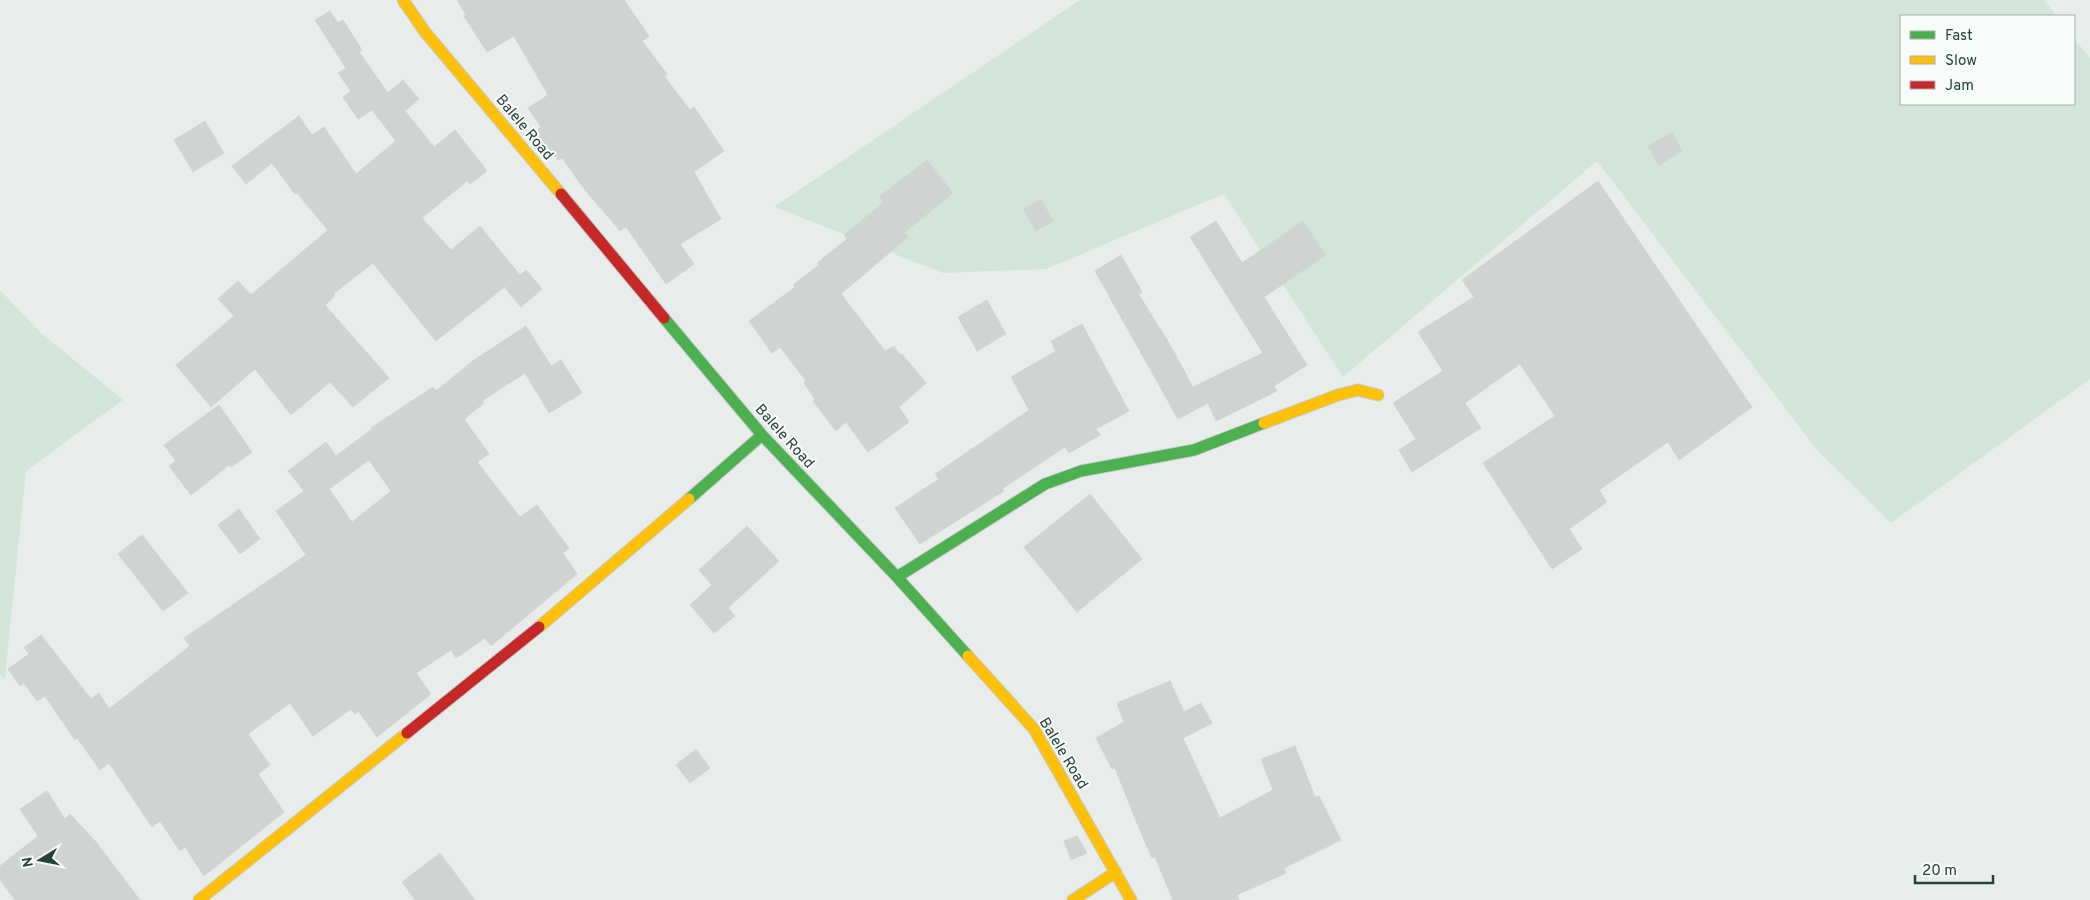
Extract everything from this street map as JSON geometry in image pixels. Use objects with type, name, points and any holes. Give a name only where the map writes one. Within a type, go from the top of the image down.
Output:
[{"type":"street","name":"Balele Road","points":[[403,0],[425,32],[762,435],[897,577],[1034,729],[1131,900]]},
{"type":"street","points":[[897,577],[1045,484],[1081,471],[1194,450],[1338,395],[1358,390],[1378,395]]},
{"type":"street","points":[[198,900],[547,621],[762,435]]},
{"type":"street","points":[[1073,900],[1116,872]]},
{"type":"green space","points":[[1080,0],[2044,0],[2056,15],[1900,15],[1900,105],[2075,105],[2075,39],[2090,58],[2090,379],[1891,523],[1817,450],[1597,161],[1343,377],[1224,194],[1046,269],[943,273],[774,207]]},
{"type":"green space","points":[[0,290],[40,332],[123,400],[26,471],[5,678],[0,675]]},
{"type":"building","points":[[457,0],[624,0],[649,36],[642,41],[667,74],[664,76],[690,110],[694,107],[724,151],[694,172],[721,219],[680,244],[694,264],[666,284],[626,227],[620,231],[585,190],[562,158],[558,160],[535,132],[541,127],[528,108],[548,95],[514,36],[487,52],[464,16],[466,15]]},
{"type":"building","points":[[330,11],[338,23],[343,20],[362,50],[359,52],[388,93],[403,80],[419,99],[405,111],[434,147],[455,130],[487,171],[470,184],[467,181],[422,218],[451,250],[480,226],[520,275],[436,341],[373,263],[333,294],[335,296],[325,305],[389,378],[353,407],[330,382],[291,415],[255,369],[211,407],[176,365],[234,316],[218,299],[238,281],[251,295],[328,230],[297,193],[295,194],[272,163],[246,184],[232,166],[299,116],[312,135],[324,127],[356,174],[396,141],[372,110],[358,119],[343,97],[351,91],[338,73],[346,68],[315,20]]},
{"type":"building","points":[[205,121],[224,153],[193,172],[174,140]]},
{"type":"building","points":[[1672,132],[1682,151],[1659,165],[1648,146]]},
{"type":"building","points":[[927,160],[953,193],[904,233],[908,237],[841,294],[885,351],[894,346],[926,383],[899,407],[909,422],[868,452],[846,422],[836,431],[813,401],[815,399],[804,383],[806,381],[780,347],[772,353],[749,321],[795,287],[793,285],[819,265],[817,263],[847,239],[844,235],[883,203],[879,197]]},
{"type":"building","points":[[1598,181],[1752,407],[1679,460],[1668,442],[1599,490],[1607,502],[1569,529],[1582,549],[1552,569],[1483,463],[1555,416],[1520,364],[1465,403],[1481,428],[1412,472],[1399,450],[1416,439],[1393,403],[1443,371],[1418,332],[1474,297],[1462,280]]},
{"type":"building","points":[[1041,199],[1053,221],[1036,231],[1023,209]]},
{"type":"building","points":[[1216,221],[1242,263],[1303,221],[1326,255],[1264,297],[1307,365],[1274,386],[1277,391],[1216,421],[1208,403],[1178,419],[1095,271],[1121,255],[1142,292],[1139,295],[1169,343],[1193,387],[1263,353],[1190,237]]},
{"type":"building","points":[[526,270],[542,289],[521,307],[505,288]]},
{"type":"building","points":[[987,300],[1006,334],[977,351],[958,317]]},
{"type":"building","points":[[1082,324],[1129,411],[1096,429],[1100,435],[1069,453],[1065,447],[1002,489],[1004,491],[920,544],[895,508],[939,479],[935,474],[1029,410],[1011,377],[1056,351],[1051,341]]},
{"type":"building","points":[[526,326],[551,366],[561,360],[582,393],[549,413],[525,373],[482,401],[484,403],[464,419],[489,454],[477,462],[520,517],[537,505],[569,548],[563,553],[577,574],[491,646],[485,638],[456,658],[451,650],[416,673],[431,694],[377,737],[359,712],[355,714],[351,709],[313,736],[290,703],[248,734],[270,765],[258,774],[284,812],[204,876],[185,847],[180,851],[160,821],[152,827],[109,763],[100,770],[77,738],[75,740],[45,696],[37,701],[24,683],[20,686],[8,669],[29,654],[24,648],[41,635],[91,699],[99,693],[109,709],[190,646],[184,638],[306,555],[276,511],[304,491],[288,471],[326,442],[336,456],[371,428],[433,387],[436,391],[474,360]],"holes":[[[369,460],[391,491],[352,522],[329,489]]]},
{"type":"building","points":[[219,405],[252,452],[231,467],[229,465],[191,495],[169,466],[176,461],[164,445]]},
{"type":"building","points":[[1090,494],[1142,559],[1077,612],[1024,547]]},
{"type":"building","points":[[239,509],[260,539],[240,554],[218,525]]},
{"type":"building","points":[[747,526],[779,561],[728,608],[735,616],[714,633],[690,605],[712,585],[699,570]]},
{"type":"building","points":[[142,535],[188,593],[163,611],[118,554]]},
{"type":"building","points":[[1170,681],[1184,712],[1201,703],[1212,723],[1183,738],[1220,818],[1273,790],[1261,759],[1295,746],[1315,797],[1319,796],[1341,840],[1284,868],[1286,873],[1237,895],[1239,900],[1173,900],[1155,857],[1152,858],[1115,768],[1112,769],[1096,738],[1124,722],[1117,703]]},
{"type":"building","points":[[696,749],[710,768],[690,783],[676,765]]},
{"type":"building","points":[[47,791],[65,819],[70,814],[96,842],[140,900],[15,900],[0,880],[0,866],[38,836],[20,809]]},
{"type":"building","points":[[1077,836],[1087,853],[1071,860],[1064,841]]},
{"type":"building","points":[[440,853],[475,900],[415,900],[402,882]]},
{"type":"traffic: fast","points":[[664,318],[762,435],[897,577],[968,656]]},
{"type":"traffic: fast","points":[[897,577],[1045,484],[1081,471],[1194,450],[1264,423]]},
{"type":"traffic: fast","points":[[689,499],[762,435]]},
{"type":"traffic: slow","points":[[403,0],[425,32],[561,194]]},
{"type":"traffic: slow","points":[[1264,423],[1338,395],[1358,390],[1378,395]]},
{"type":"traffic: slow","points":[[539,627],[689,499]]},
{"type":"traffic: slow","points":[[968,656],[1034,729],[1131,900]]},
{"type":"traffic: slow","points":[[199,900],[407,733]]},
{"type":"traffic: slow","points":[[1073,900],[1116,872]]},
{"type":"traffic: jam","points":[[561,194],[664,318]]},
{"type":"traffic: jam","points":[[407,733],[539,627]]}]
